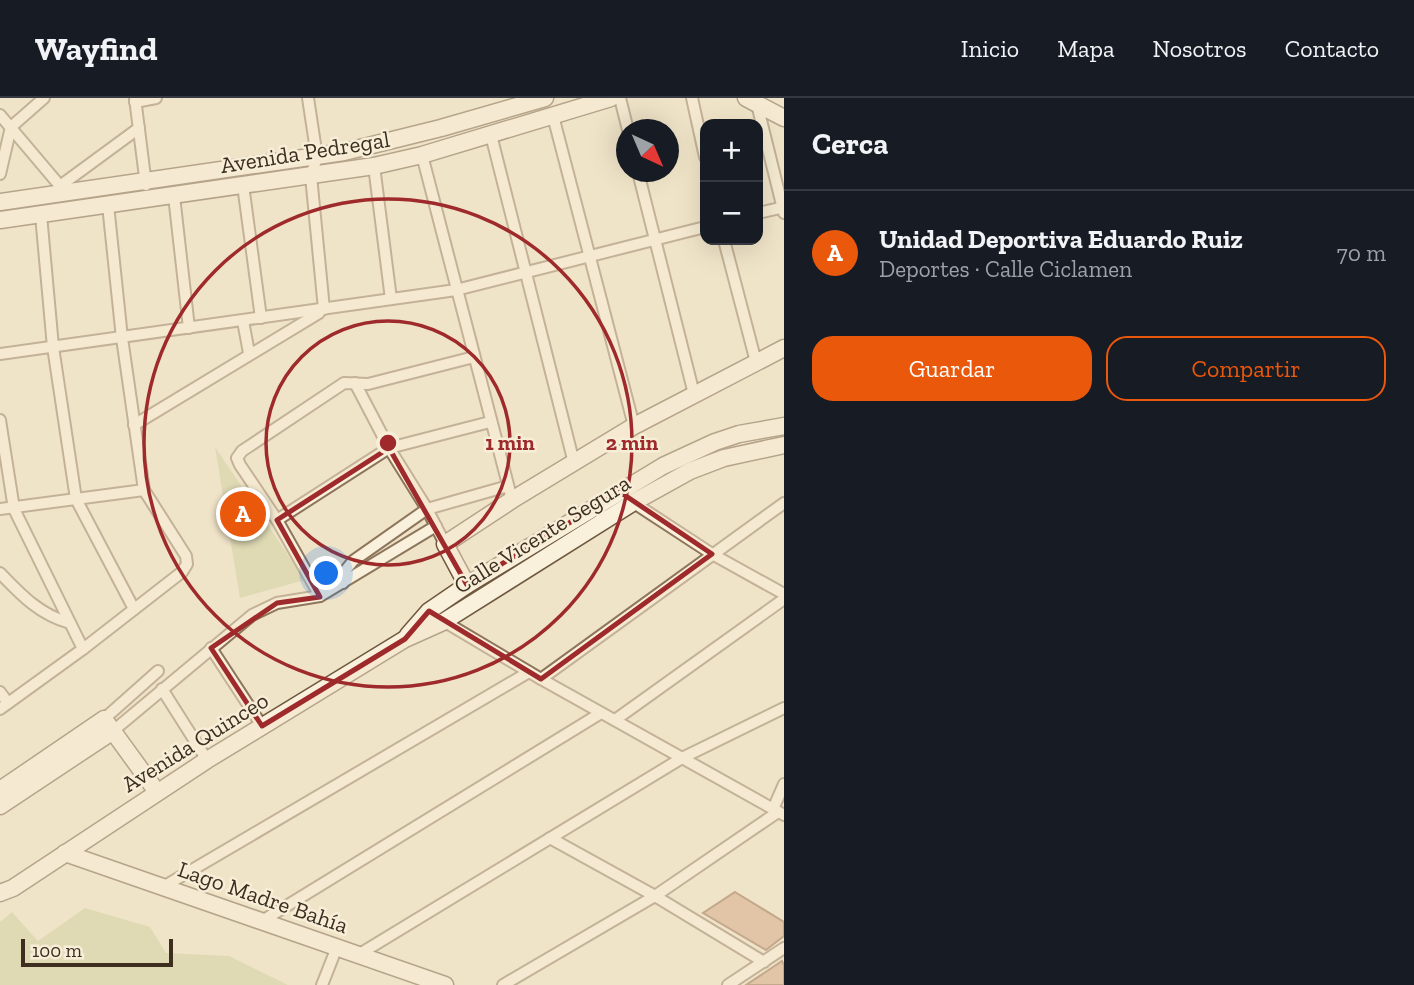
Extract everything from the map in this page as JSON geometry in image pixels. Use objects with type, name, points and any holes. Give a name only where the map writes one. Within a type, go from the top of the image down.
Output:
[{"type":"street","points":[[0,174],[11,127],[44,98]]},
{"type":"street","points":[[148,200],[135,100],[156,98]]},
{"type":"street","points":[[309,98],[317,157],[312,176],[324,309]]},
{"type":"street","name":"Avenida Pedregal","points":[[0,202],[63,189],[146,182],[317,157],[441,128],[545,98]]},
{"type":"street","name":"Avenida Pedregal","points":[[0,220],[374,166],[422,155],[611,98]]},
{"type":"street","points":[[620,98],[625,119]]},
{"type":"street","points":[[692,98],[700,135]]},
{"type":"street","points":[[751,101],[784,118]]},
{"type":"street","points":[[751,101],[784,209],[763,212]]},
{"type":"street","points":[[0,115],[63,189],[139,128]]},
{"type":"street","points":[[553,116],[634,426]]},
{"type":"street","points":[[491,135],[574,463]]},
{"type":"street","points":[[422,155],[510,493]]},
{"type":"street","points":[[374,166],[391,299]]},
{"type":"street","points":[[640,182],[694,394]]},
{"type":"street","points":[[243,185],[261,318]]},
{"type":"street","points":[[174,196],[189,328]]},
{"type":"street","points":[[0,692],[4,706],[83,649],[182,572],[187,564],[186,556],[144,490],[122,338],[108,205]]},
{"type":"street","points":[[41,215],[53,348],[76,499],[134,609]]},
{"type":"street","points":[[0,354],[456,290],[700,228]]},
{"type":"street","points":[[725,245],[756,362]]},
{"type":"street","points":[[134,425],[324,309]]},
{"type":"street","points":[[243,321],[249,353]]},
{"type":"street","points":[[445,544],[510,493],[574,463],[634,426],[784,348]]},
{"type":"street","points":[[320,596],[277,520],[237,458],[344,383],[368,384],[474,357]]},
{"type":"street","points":[[355,383],[467,585]]},
{"type":"street","points":[[0,420],[14,509],[83,649]]},
{"type":"street","points":[[277,520],[389,448],[490,422]]},
{"type":"street","name":"Calle Vicente Segura","points":[[429,611],[663,466],[739,434],[784,426]]},
{"type":"street","name":"Calle Vicente Segura","points":[[443,622],[634,502],[690,471],[724,458],[784,445]]},
{"type":"street","points":[[0,509],[144,490]]},
{"type":"street","points":[[620,492],[712,554],[784,594]]},
{"type":"street","points":[[343,583],[345,571],[353,561],[427,509],[510,493]]},
{"type":"street","points":[[541,679],[784,503]]},
{"type":"street","points":[[0,790],[162,689],[253,615],[277,603],[320,596],[436,526]]},
{"type":"street","points":[[0,573],[42,612],[69,624]]},
{"type":"street","points":[[615,720],[784,599]]},
{"type":"street","points":[[429,611],[443,622],[541,679],[778,812]]},
{"type":"street","name":"Avenida Quinceo","points":[[405,639],[429,611]]},
{"type":"street","name":"Avenida Quinceo","points":[[0,904],[6,890],[207,760],[405,639],[443,622]]},
{"type":"street","points":[[211,648],[262,726]]},
{"type":"street","points":[[0,806],[108,725],[158,671]]},
{"type":"street","points":[[163,887],[529,672]]},
{"type":"street","points":[[162,689],[207,760]]},
{"type":"street","points":[[358,955],[682,758],[784,708]]},
{"type":"street","points":[[262,921],[601,713]]},
{"type":"street","points":[[108,725],[157,792]]},
{"type":"street","points":[[503,985],[655,896],[778,812],[784,784]]},
{"type":"street","points":[[550,838],[655,896],[764,962]]},
{"type":"street","name":"Lago Madre Bahía","points":[[65,853],[445,985]]},
{"type":"street","points":[[322,985],[337,947]]},
{"type":"street","points":[[728,985],[784,948]]},
{"type":"highlighted area","points":[[389,448],[467,585],[620,492],[712,554],[541,679],[429,611],[405,639],[262,726],[211,648],[277,603],[320,597],[277,520]]},
{"type":"green space","points":[[215,447],[305,580],[240,598]]},
{"type":"green space","points":[[85,908],[150,927],[166,953],[229,956],[288,985],[0,985],[0,922],[12,912],[38,941]]},
{"type":"building","points":[[735,892],[784,922],[784,936],[766,950],[703,913]]},
{"type":"building","points":[[782,961],[784,985],[746,985]]},
{"type":"place","name":"Unidad Deportiva Eduardo Ruiz","points":[[243,514]]}]
